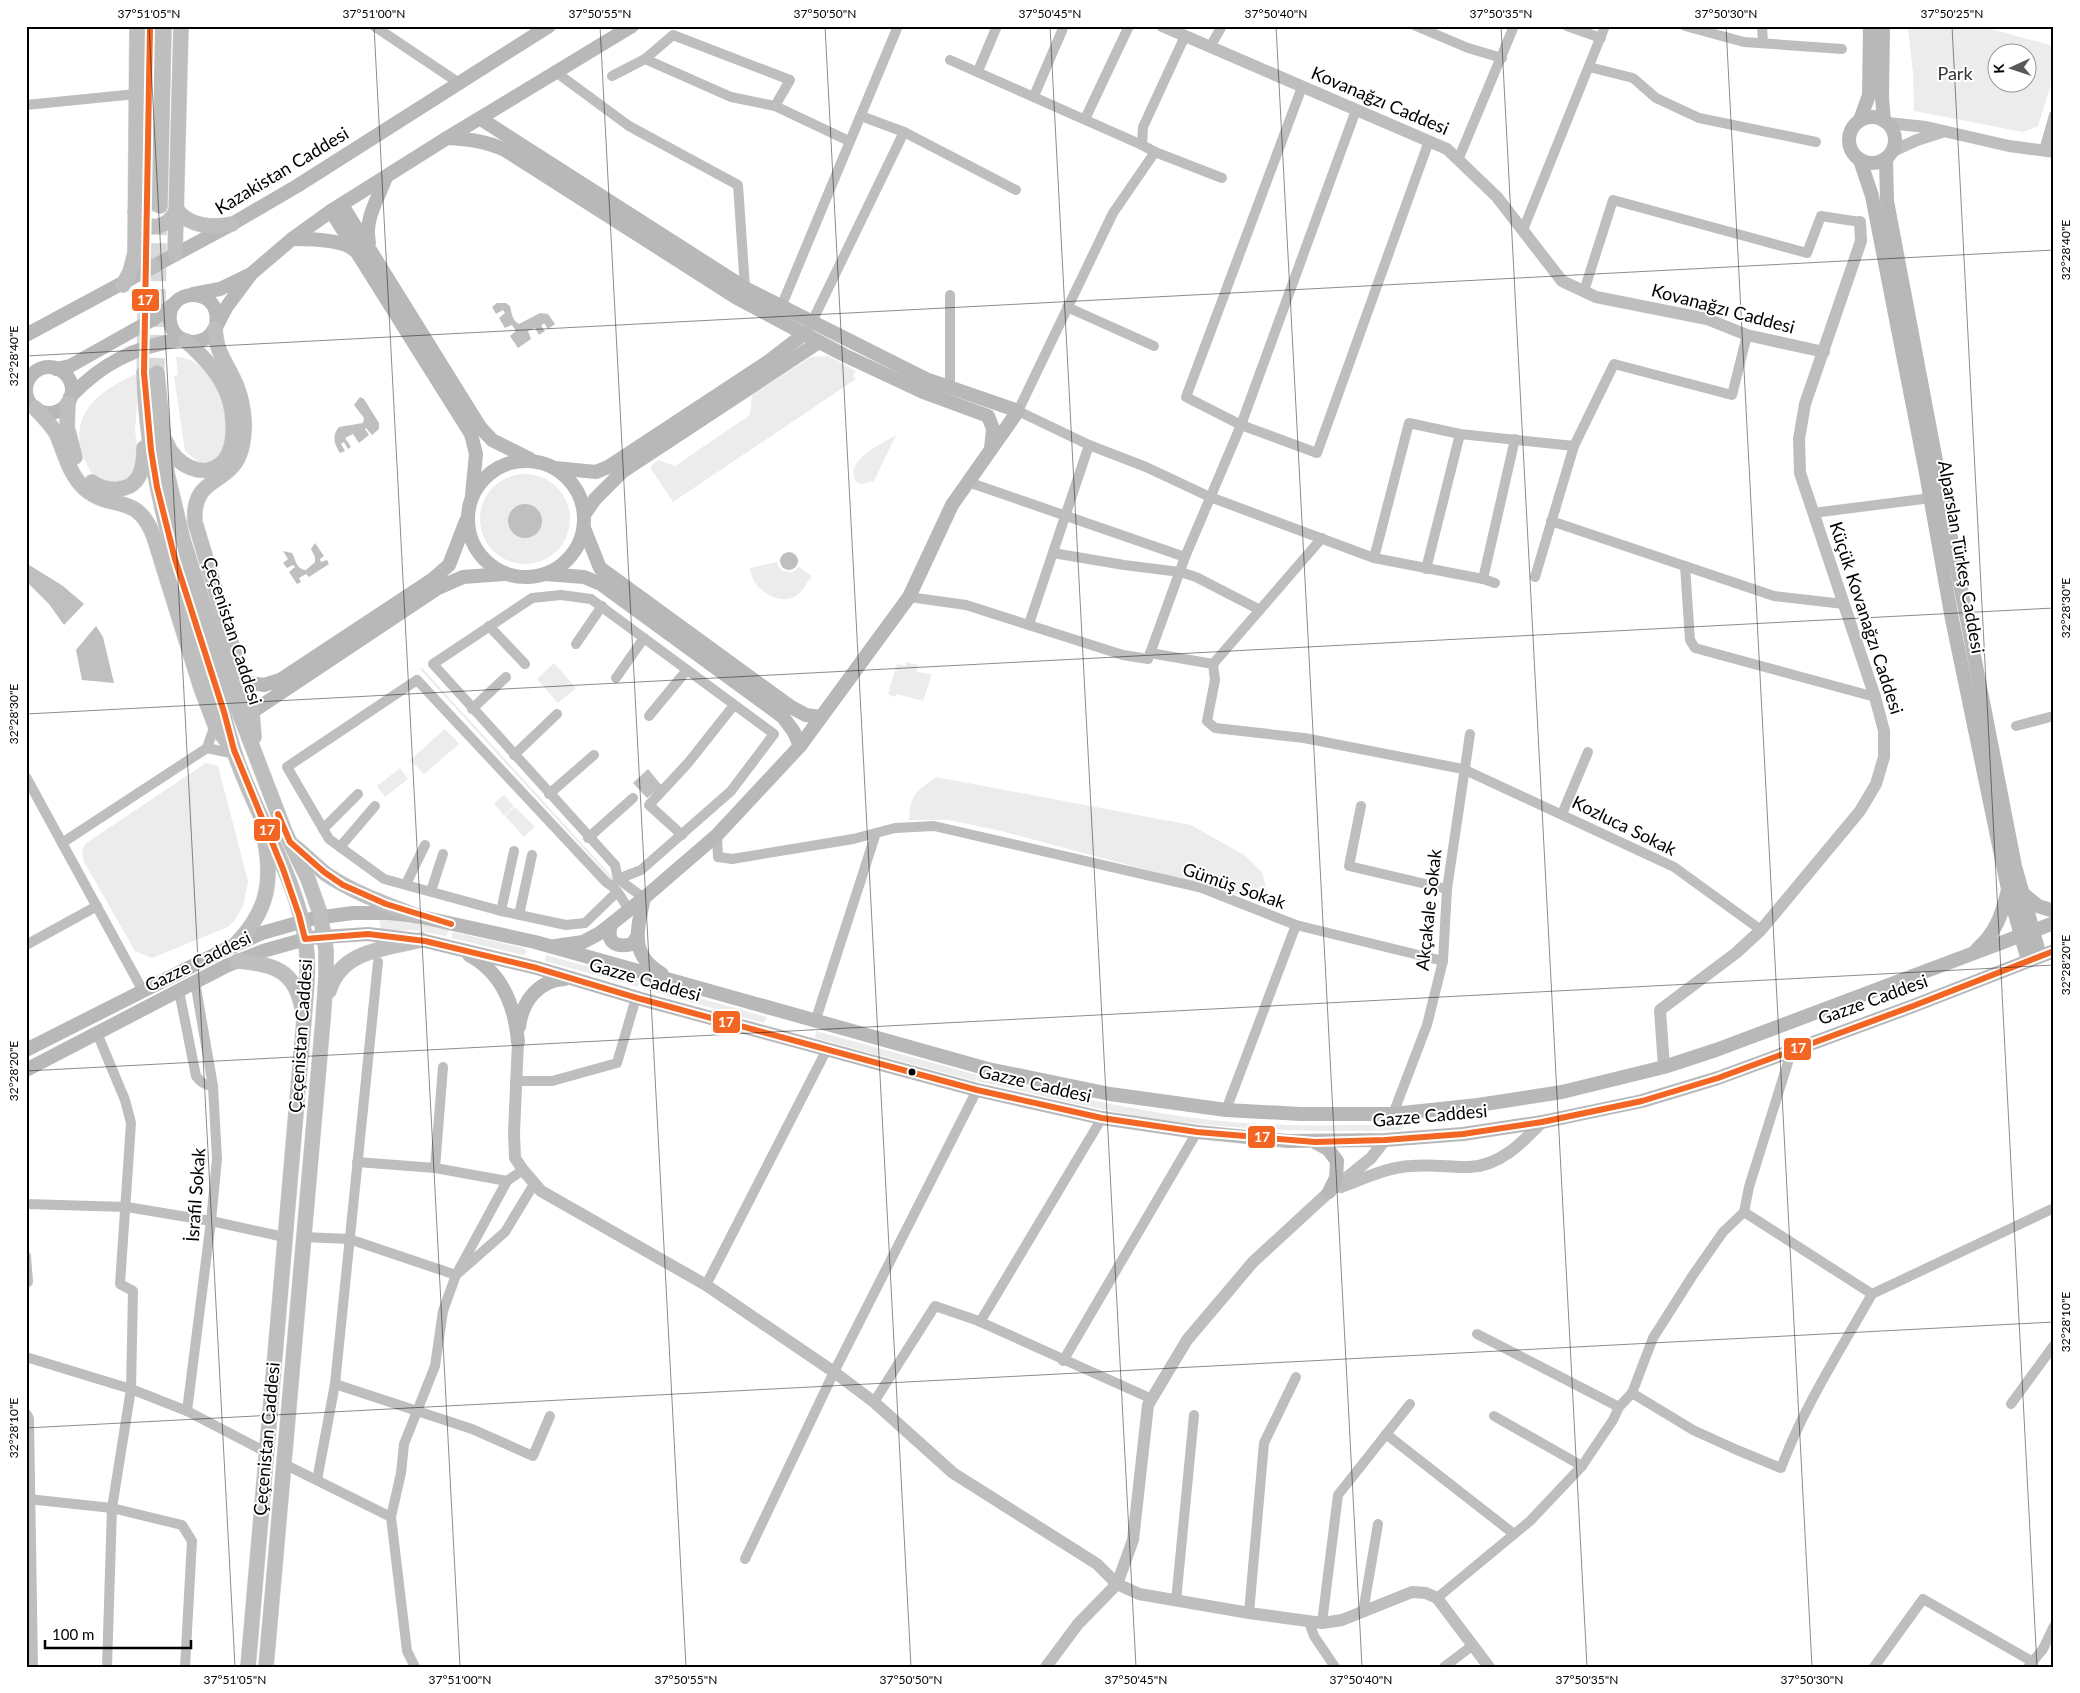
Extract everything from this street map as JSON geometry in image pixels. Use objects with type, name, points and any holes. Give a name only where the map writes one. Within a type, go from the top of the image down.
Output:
[{"type":"main road","points":[[136,26],[136,94],[147,208]]},
{"type":"main road","points":[[123,284],[130,272],[147,208],[150,26]]},
{"type":"main road","points":[[164,26],[147,208],[143,223],[156,226],[165,225],[177,210]]},
{"type":"main road","points":[[175,254],[181,26]]},
{"type":"main road","points":[[235,754],[215,724],[201,688],[154,537],[147,521],[131,506],[99,498],[82,486],[70,468],[53,428],[32,408],[26,387],[31,374],[42,369],[70,366],[152,320],[184,296],[220,289],[251,274],[292,239],[336,208],[632,26]]},
{"type":"main road","points":[[1870,26],[1869,95],[1860,120],[1854,126],[1849,140],[1854,154],[1860,160],[1875,163],[1889,155],[1895,136],[1886,122],[1882,98],[1883,26]]},
{"type":"main road","name":"Kazakistan Caddesi","points":[[26,335],[123,284],[297,186],[545,27]]},
{"type":"main road","points":[[1860,120],[1875,117],[1886,122]]},
{"type":"main road","points":[[481,119],[745,288],[926,379],[1018,411],[952,505],[909,597],[800,746],[718,835],[644,898],[600,933],[583,942],[550,946]]},
{"type":"main road","points":[[447,138],[489,143],[505,150],[737,298],[819,342],[923,392],[988,416],[993,429],[991,449]]},
{"type":"main road","name":"Alparslan Türkeş Caddesi","points":[[1889,155],[1886,190],[1893,231],[2015,891]]},
{"type":"main road","name":"Alparslan Türkeş Caddesi","points":[[1860,160],[1872,196],[1931,498],[1952,619],[2015,891],[2034,958]]},
{"type":"main road","points":[[365,253],[366,230],[370,215],[386,177]]},
{"type":"main road","points":[[336,208],[480,427],[492,440],[554,468],[596,472],[608,467],[769,361],[804,334]]},
{"type":"main road","points":[[177,210],[186,219],[199,224],[216,226],[232,224]]},
{"type":"main road","points":[[292,239],[313,239],[342,243],[365,253]]},
{"type":"main road","points":[[135,253],[142,262],[153,267]]},
{"type":"main road","points":[[32,408],[48,413],[60,410],[95,373],[125,356],[159,343],[184,340],[194,342],[210,336],[251,274]]},
{"type":"main road","points":[[244,682],[264,684],[280,680],[433,579],[448,566],[458,546],[472,497],[476,454],[471,434],[387,287]]},
{"type":"main road","points":[[193,294],[204,297],[212,304],[217,314],[215,327],[217,350],[233,379],[240,400],[244,423],[242,446],[235,465],[228,473],[206,486],[199,493],[194,512],[197,532],[252,712],[256,756]]},
{"type":"main road","points":[[154,424],[171,453],[188,467],[196,470],[217,466],[228,455],[233,437],[233,425],[228,394],[214,370],[176,334],[170,324],[171,312],[177,302]]},
{"type":"main road","points":[[545,574],[561,565],[574,552],[584,522],[595,499],[622,472],[819,342]]},
{"type":"main road","points":[[56,369],[62,371],[70,381],[72,388],[67,427],[72,452],[87,477],[96,484],[107,489],[125,488],[133,483],[140,475],[154,424]]},
{"type":"main road","name":"Çeçenistan Caddesi","points":[[151,373],[156,484],[169,542],[226,719],[235,754],[291,889],[302,921],[308,968],[248,1667]]},
{"type":"main road","points":[[988,416],[995,403]]},
{"type":"main road","name":"Çeçenistan Caddesi","points":[[154,424],[183,540],[234,699],[289,841],[308,879],[324,937],[326,977],[323,1015],[266,1667]]},
{"type":"main road","points":[[472,497],[482,480],[497,468],[516,461],[535,461]]},
{"type":"main road","points":[[554,468],[569,480],[580,496],[584,522],[600,568],[791,707],[806,715],[822,717]]},
{"type":"main road","points":[[468,516],[470,535],[478,552],[491,566],[508,574]]},
{"type":"main road","points":[[252,712],[438,588],[463,577],[508,574],[526,577],[545,574],[584,577],[601,584],[783,717],[794,732],[800,746]]},
{"type":"main road","points":[[236,945],[256,921],[264,904],[267,889],[268,857],[261,815]]},
{"type":"main road","points":[[289,841],[325,873],[345,886],[360,894],[417,916]]},
{"type":"main road","points":[[1969,956],[1989,940],[2003,910],[2015,891],[2038,906],[2054,911]]},
{"type":"main road","points":[[644,898],[637,937],[641,954],[650,967],[692,986]]},
{"type":"main road","name":"Gazze Caddesi","points":[[26,1050],[262,933],[320,917],[353,912],[389,913],[417,916],[550,946],[815,1022],[988,1069],[1110,1094],[1226,1110],[1301,1114],[1394,1114],[1478,1105],[1562,1092],[1664,1067],[1716,1050],[2054,923]]},
{"type":"main road","points":[[611,924],[610,936],[615,944],[620,946],[632,944],[637,937]]},
{"type":"main road","name":"Gazze Caddesi","points":[[26,1070],[195,982],[263,951],[305,939],[368,934],[421,940],[458,949],[572,978],[636,998],[977,1090],[1102,1118],[1197,1132],[1288,1141],[1385,1140],[1463,1134],[1542,1122],[1642,1101],[1718,1078],[1913,1006],[2054,951]]},
{"type":"main road","points":[[323,1015],[329,989],[342,966],[357,956],[421,940]]},
{"type":"main road","points":[[458,949],[482,962],[503,986],[509,998],[516,1024],[518,1042]]},
{"type":"main road","points":[[238,961],[268,965],[289,978],[297,990],[304,1020]]},
{"type":"main road","points":[[518,1042],[521,1013],[526,1002],[536,990],[547,982],[572,978]]},
{"type":"main road","points":[[1315,1142],[1328,1149],[1337,1161],[1336,1178],[1329,1192]]},
{"type":"street","points":[[374,26],[459,83]]},
{"type":"street","points":[[781,307],[898,26]]},
{"type":"street","points":[[978,71],[997,26]]},
{"type":"street","points":[[1034,96],[1064,26]]},
{"type":"street","points":[[1085,120],[1129,26]]},
{"type":"street","name":"Kovanağzı Caddesi","points":[[1162,26],[1447,149],[1497,197],[1562,281],[1596,297],[1707,319],[1747,335],[1824,352]]},
{"type":"street","points":[[1210,47],[1222,26]]},
{"type":"street","points":[[1416,26],[1468,48],[1502,58]]},
{"type":"street","points":[[1458,160],[1514,26]]},
{"type":"street","points":[[1567,26],[1600,38]]},
{"type":"street","points":[[1523,230],[1605,26]]},
{"type":"street","points":[[1685,26],[1744,42],[1842,49]]},
{"type":"street","points":[[1762,26],[1763,43]]},
{"type":"street","points":[[612,76],[645,58],[673,35],[790,80],[775,106]]},
{"type":"street","points":[[1142,145],[1143,127],[1185,36]]},
{"type":"street","points":[[645,58],[731,97],[775,106],[850,141]]},
{"type":"street","points":[[950,60],[1034,96],[1155,152],[1222,178]]},
{"type":"street","points":[[1589,67],[1633,78],[1656,98],[1699,118],[1816,142]]},
{"type":"street","points":[[557,73],[629,126],[738,185],[745,288]]},
{"type":"street","points":[[1302,87],[1186,397],[1241,425],[1317,453],[1430,141]]},
{"type":"street","points":[[26,105],[136,94]]},
{"type":"street","points":[[909,597],[966,605],[1122,655],[1148,659],[1185,557],[1241,425],[1356,110]]},
{"type":"street","points":[[1886,122],[1926,127],[2009,146],[2049,151],[2054,115]]},
{"type":"street","points":[[862,116],[904,132],[1016,190]]},
{"type":"street","points":[[804,334],[813,322],[904,132]]},
{"type":"street","points":[[1889,155],[1917,140],[1942,132]]},
{"type":"street","points":[[1155,152],[1113,214],[1018,411],[1089,445],[1146,467],[1210,497],[1374,558],[1495,583]]},
{"type":"street","points":[[1584,291],[1613,200],[1807,253],[1821,216],[1860,222]]},
{"type":"street","name":"Küçük Kovanağzı Caddesi","points":[[1664,1067],[1660,1010],[1736,953],[1760,930],[1860,812],[1876,784],[1884,757],[1884,732],[1875,698],[1800,473],[1799,439],[1806,404],[1861,241],[1860,222]]},
{"type":"street","points":[[950,295],[950,386]]},
{"type":"street","points":[[1068,307],[1154,346]]},
{"type":"street","points":[[1534,577],[1574,446],[1614,364],[1732,395],[1747,335]]},
{"type":"street","points":[[1374,558],[1409,423],[1460,434],[1574,446]]},
{"type":"street","points":[[1426,570],[1460,434]]},
{"type":"street","points":[[1483,579],[1515,439]]},
{"type":"street","points":[[1029,624],[1089,445]]},
{"type":"street","points":[[968,482],[1185,557]]},
{"type":"street","points":[[1814,513],[1931,498]]},
{"type":"street","points":[[1551,521],[1774,596],[1844,604]]},
{"type":"street","points":[[1150,653],[1213,664],[1322,538]]},
{"type":"street","points":[[1053,553],[1180,572],[1196,577],[1260,610]]},
{"type":"street","points":[[1685,566],[1690,640],[1695,648],[1875,698]]},
{"type":"street","points":[[618,879],[642,870],[731,791],[774,734],[591,599],[561,595],[532,598],[433,664],[588,838],[615,865],[618,879],[644,898]]},
{"type":"street","points":[[576,644],[602,606]]},
{"type":"street","points":[[488,626],[525,664]]},
{"type":"street","points":[[616,678],[644,638]]},
{"type":"street","name":"Kozluca Sokak","points":[[1213,664],[1214,680],[1207,721],[1215,728],[1304,738],[1463,769],[1674,868],[1760,930]]},
{"type":"street","points":[[649,716],[687,670]]},
{"type":"street","points":[[472,709],[506,677]]},
{"type":"street","points":[[617,892],[585,923],[566,925],[501,911],[384,879],[328,839],[287,767],[417,680],[606,882],[613,886],[617,892],[629,910]]},
{"type":"street","points":[[682,835],[649,805],[688,763],[734,704]]},
{"type":"street","points":[[514,754],[557,714]]},
{"type":"street","points":[[2016,726],[2054,716]]},
{"type":"street","points":[[62,843],[207,748],[215,724]]},
{"type":"street","name":"Akçakale Sokak","points":[[1394,1114],[1427,1025],[1443,961],[1447,889],[1463,769],[1470,734]]},
{"type":"street","points":[[207,748],[235,754]]},
{"type":"street","points":[[1562,814],[1588,752]]},
{"type":"street","points":[[549,794],[594,755]]},
{"type":"street","points":[[26,777],[143,991]]},
{"type":"street","points":[[323,829],[358,794]]},
{"type":"street","points":[[588,838],[633,798]]},
{"type":"street","points":[[340,847],[375,806]]},
{"type":"street","points":[[1361,806],[1349,866],[1447,889]]},
{"type":"street","name":"Gümüş Sokak","points":[[718,835],[718,856],[732,860],[853,839],[876,832],[914,826],[934,826],[1202,888],[1296,925],[1443,961]]},
{"type":"street","points":[[815,1022],[876,832]]},
{"type":"street","points":[[406,884],[424,845]]},
{"type":"street","points":[[501,911],[514,851]]},
{"type":"street","points":[[431,892],[443,854]]},
{"type":"street","points":[[518,914],[532,854]]},
{"type":"street","points":[[26,945],[97,906]]},
{"type":"street","points":[[1226,1110],[1296,925]]},
{"type":"street","points":[[317,1480],[334,1384],[378,962]]},
{"type":"street","name":"İsrafil Sokak","points":[[187,1411],[212,1221],[217,1159],[213,1086],[195,982]]},
{"type":"street","points":[[180,991],[196,1076],[200,1082],[213,1086]]},
{"type":"street","points":[[516,1081],[552,1082],[617,1063],[636,998]]},
{"type":"street","points":[[98,1034],[125,1100],[131,1122],[127,1207],[120,1284],[133,1291],[131,1389],[112,1508],[107,1667]]},
{"type":"street","points":[[518,1042],[514,1133],[515,1158],[541,1191],[706,1285],[834,1372],[874,1402],[953,1473],[1097,1564],[1117,1584],[1139,1594],[1249,1613],[1322,1623],[1342,1620],[1412,1592],[1426,1593],[1437,1598],[1490,1667]]},
{"type":"street","points":[[706,1285],[827,1049]]},
{"type":"street","points":[[1437,1598],[1530,1521],[1582,1466],[1613,1420],[1619,1407],[1632,1393],[1653,1338],[1723,1232],[1744,1212],[1749,1187],[1789,1059],[1788,1051]]},
{"type":"street","points":[[435,1168],[443,1067]]},
{"type":"street","points":[[745,1559],[834,1372],[977,1090]]},
{"type":"street","points":[[980,1322],[1102,1118]]},
{"type":"street","points":[[1329,1192],[1386,1171],[1410,1166],[1471,1167],[1496,1160],[1516,1149],[1542,1122]]},
{"type":"street","points":[[1063,1361],[1197,1132]]},
{"type":"street","points":[[1046,1667],[1078,1624],[1117,1584],[1133,1540],[1148,1405],[1187,1340],[1253,1262],[1329,1192],[1372,1158],[1385,1140]]},
{"type":"street","points":[[357,1162],[435,1168],[507,1181]]},
{"type":"street","points":[[415,1667],[407,1651],[391,1517],[402,1473],[404,1444],[434,1366],[443,1311],[456,1274],[507,1181],[523,1170]]},
{"type":"street","points":[[456,1274],[505,1232],[534,1184]]},
{"type":"street","points":[[26,1204],[127,1207],[212,1221],[284,1237]]},
{"type":"street","points":[[1632,1393],[1693,1430],[1781,1468],[1792,1437],[1819,1383],[1843,1346],[1872,1294],[2054,1208]]},
{"type":"street","points":[[1744,1212],[1872,1294]]},
{"type":"street","points":[[303,1237],[349,1239],[456,1274]]},
{"type":"street","points":[[26,1256],[28,1282],[26,1283]]},
{"type":"street","points":[[874,1402],[935,1306],[980,1322],[1063,1361],[1152,1399]]},
{"type":"street","points":[[1477,1334],[1619,1407]]},
{"type":"street","points":[[2011,1404],[2054,1345]]},
{"type":"street","points":[[26,1357],[131,1389],[187,1411],[266,1452]]},
{"type":"street","points":[[1249,1613],[1264,1443],[1296,1377]]},
{"type":"street","points":[[334,1384],[472,1429],[533,1456],[550,1416]]},
{"type":"street","points":[[1322,1623],[1338,1495],[1410,1404]]},
{"type":"street","points":[[26,1415],[28,1419],[29,1649],[32,1667]]},
{"type":"street","points":[[1176,1601],[1194,1415]]},
{"type":"street","points":[[1494,1416],[1582,1466]]},
{"type":"street","points":[[1386,1434],[1514,1534]]},
{"type":"street","points":[[284,1464],[391,1517]]},
{"type":"street","points":[[28,1504],[112,1508],[182,1525],[192,1541],[185,1667]]},
{"type":"street","points":[[1364,1612],[1378,1524]]},
{"type":"street","points":[[1874,1667],[1923,1599],[2031,1664],[2043,1649],[2054,1626]]},
{"type":"street","points":[[1309,1622],[1314,1636],[1335,1667]]},
{"type":"street","points":[[1444,1667],[1473,1646]]},
{"type":"green space","name":"Park","points":[[1913,26],[1980,26],[2050,45],[2054,48],[2054,75],[2038,126],[2023,132],[1914,111],[1913,72],[1908,30]]},
{"type":"green space","points":[[828,356],[856,371],[853,376],[856,379],[673,502],[650,467],[658,460],[675,466],[750,415],[752,395],[811,357]]},
{"type":"green space","points":[[176,357],[189,360],[201,367],[209,375],[220,394],[225,415],[227,449],[216,461],[200,463],[185,451],[174,376],[178,375]]},
{"type":"green space","points":[[136,374],[136,380],[139,381],[135,430],[140,465],[134,484],[98,483],[87,464],[81,447],[80,432],[83,418],[90,405],[102,394],[117,383]]},
{"type":"green space","points":[[896,435],[874,481],[861,484],[856,482],[854,474],[859,460],[873,448]]},
{"type":"green space","points":[[525,474],[542,477],[557,487],[567,502],[570,519],[567,536],[557,551],[542,561],[525,564],[508,561],[493,551],[483,536],[480,519],[483,502],[493,487],[508,477]]},
{"type":"green space","points":[[777,562],[783,571],[793,572],[799,567],[812,576],[801,591],[792,598],[780,599],[768,595],[753,579],[750,568]]},
{"type":"green space","points":[[906,662],[918,665],[917,672],[932,674],[923,701],[897,694],[895,697],[888,694],[897,664],[906,666]]},
{"type":"green space","points":[[554,663],[576,688],[558,703],[537,679]]},
{"type":"green space","points":[[422,668],[616,881],[614,882],[420,669]]},
{"type":"green space","points":[[445,729],[459,744],[424,774],[410,760]]},
{"type":"green space","points":[[206,763],[218,766],[248,881],[243,906],[228,927],[152,958],[135,951],[83,860],[82,851],[85,844]]},
{"type":"green space","points":[[400,768],[408,779],[385,797],[377,786]]},
{"type":"green space","points":[[936,777],[1191,825],[1244,855],[1262,872],[1268,896],[1241,895],[997,830],[948,820],[909,820],[911,804],[915,794]]},
{"type":"green space","points":[[504,795],[514,806],[504,816],[494,803]]},
{"type":"green space","points":[[515,807],[535,827],[524,837],[505,816]]},
{"type":"green space","points":[[379,914],[449,930],[446,936],[412,930],[381,933]]},
{"type":"green space","points":[[453,932],[524,948],[527,952],[523,955],[451,938]]},
{"type":"green space","points":[[546,955],[640,981],[638,987],[545,961]]},
{"type":"green space","points":[[642,982],[767,1017],[764,1023],[641,988]]},
{"type":"green space","points":[[816,1031],[977,1075],[975,1081],[815,1038]]},
{"type":"green space","points":[[978,1075],[1065,1095],[1210,1120],[1305,1125],[1401,1124],[1401,1130],[1272,1130],[1144,1117],[977,1081]]},
{"type":"shaded area","points":[[497,303],[506,303],[510,306],[514,319],[519,324],[540,313],[548,314],[555,324],[548,329],[544,323],[541,326],[545,331],[539,335],[535,328],[528,331],[531,339],[518,348],[510,336],[516,331],[512,325],[505,328],[499,318],[505,313],[503,310],[496,314],[492,307]]},
{"type":"shaded area","points":[[360,397],[364,399],[379,423],[379,429],[372,435],[366,428],[369,435],[359,443],[353,434],[345,438],[351,447],[348,449],[344,442],[341,444],[345,451],[340,453],[334,437],[339,427],[363,423],[364,418],[354,405]]},
{"type":"shaded area","points":[[525,504],[537,509],[542,521],[537,533],[525,538],[513,533],[508,521],[513,509]]},
{"type":"shaded area","points":[[315,543],[324,556],[320,559],[321,562],[327,560],[329,564],[309,577],[306,574],[299,578],[301,582],[297,584],[289,572],[295,567],[293,565],[287,568],[283,563],[288,559],[283,551],[292,553],[298,566],[306,570],[315,562],[311,549]]},
{"type":"shaded area","points":[[789,552],[797,557],[798,561],[793,569],[789,570],[781,565],[780,561],[785,553]]},
{"type":"shaded area","points":[[26,563],[63,586],[84,604],[64,625],[49,604],[26,581]]},
{"type":"shaded area","points":[[96,626],[103,637],[114,683],[82,680],[76,650]]},
{"type":"shaded area","points":[[648,769],[662,786],[647,798],[633,783]]},
{"type":"tunnel","points":[[157,373],[160,206]]},
{"type":"tunnel","points":[[144,373],[146,213]]},
{"type":"transit line","name":"17","points":[[150,26],[144,373],[151,450],[157,487],[175,559],[224,712],[234,750],[283,869],[305,939],[368,934],[425,941],[537,968],[641,999],[977,1090],[1102,1118],[1197,1132],[1315,1142],[1385,1140],[1463,1134],[1542,1122],[1642,1101],[1718,1078],[1913,1006],[2054,951]]},
{"type":"transit line","name":"17","points":[[278,814],[290,842],[324,872],[343,885],[386,904],[451,924]]}]
